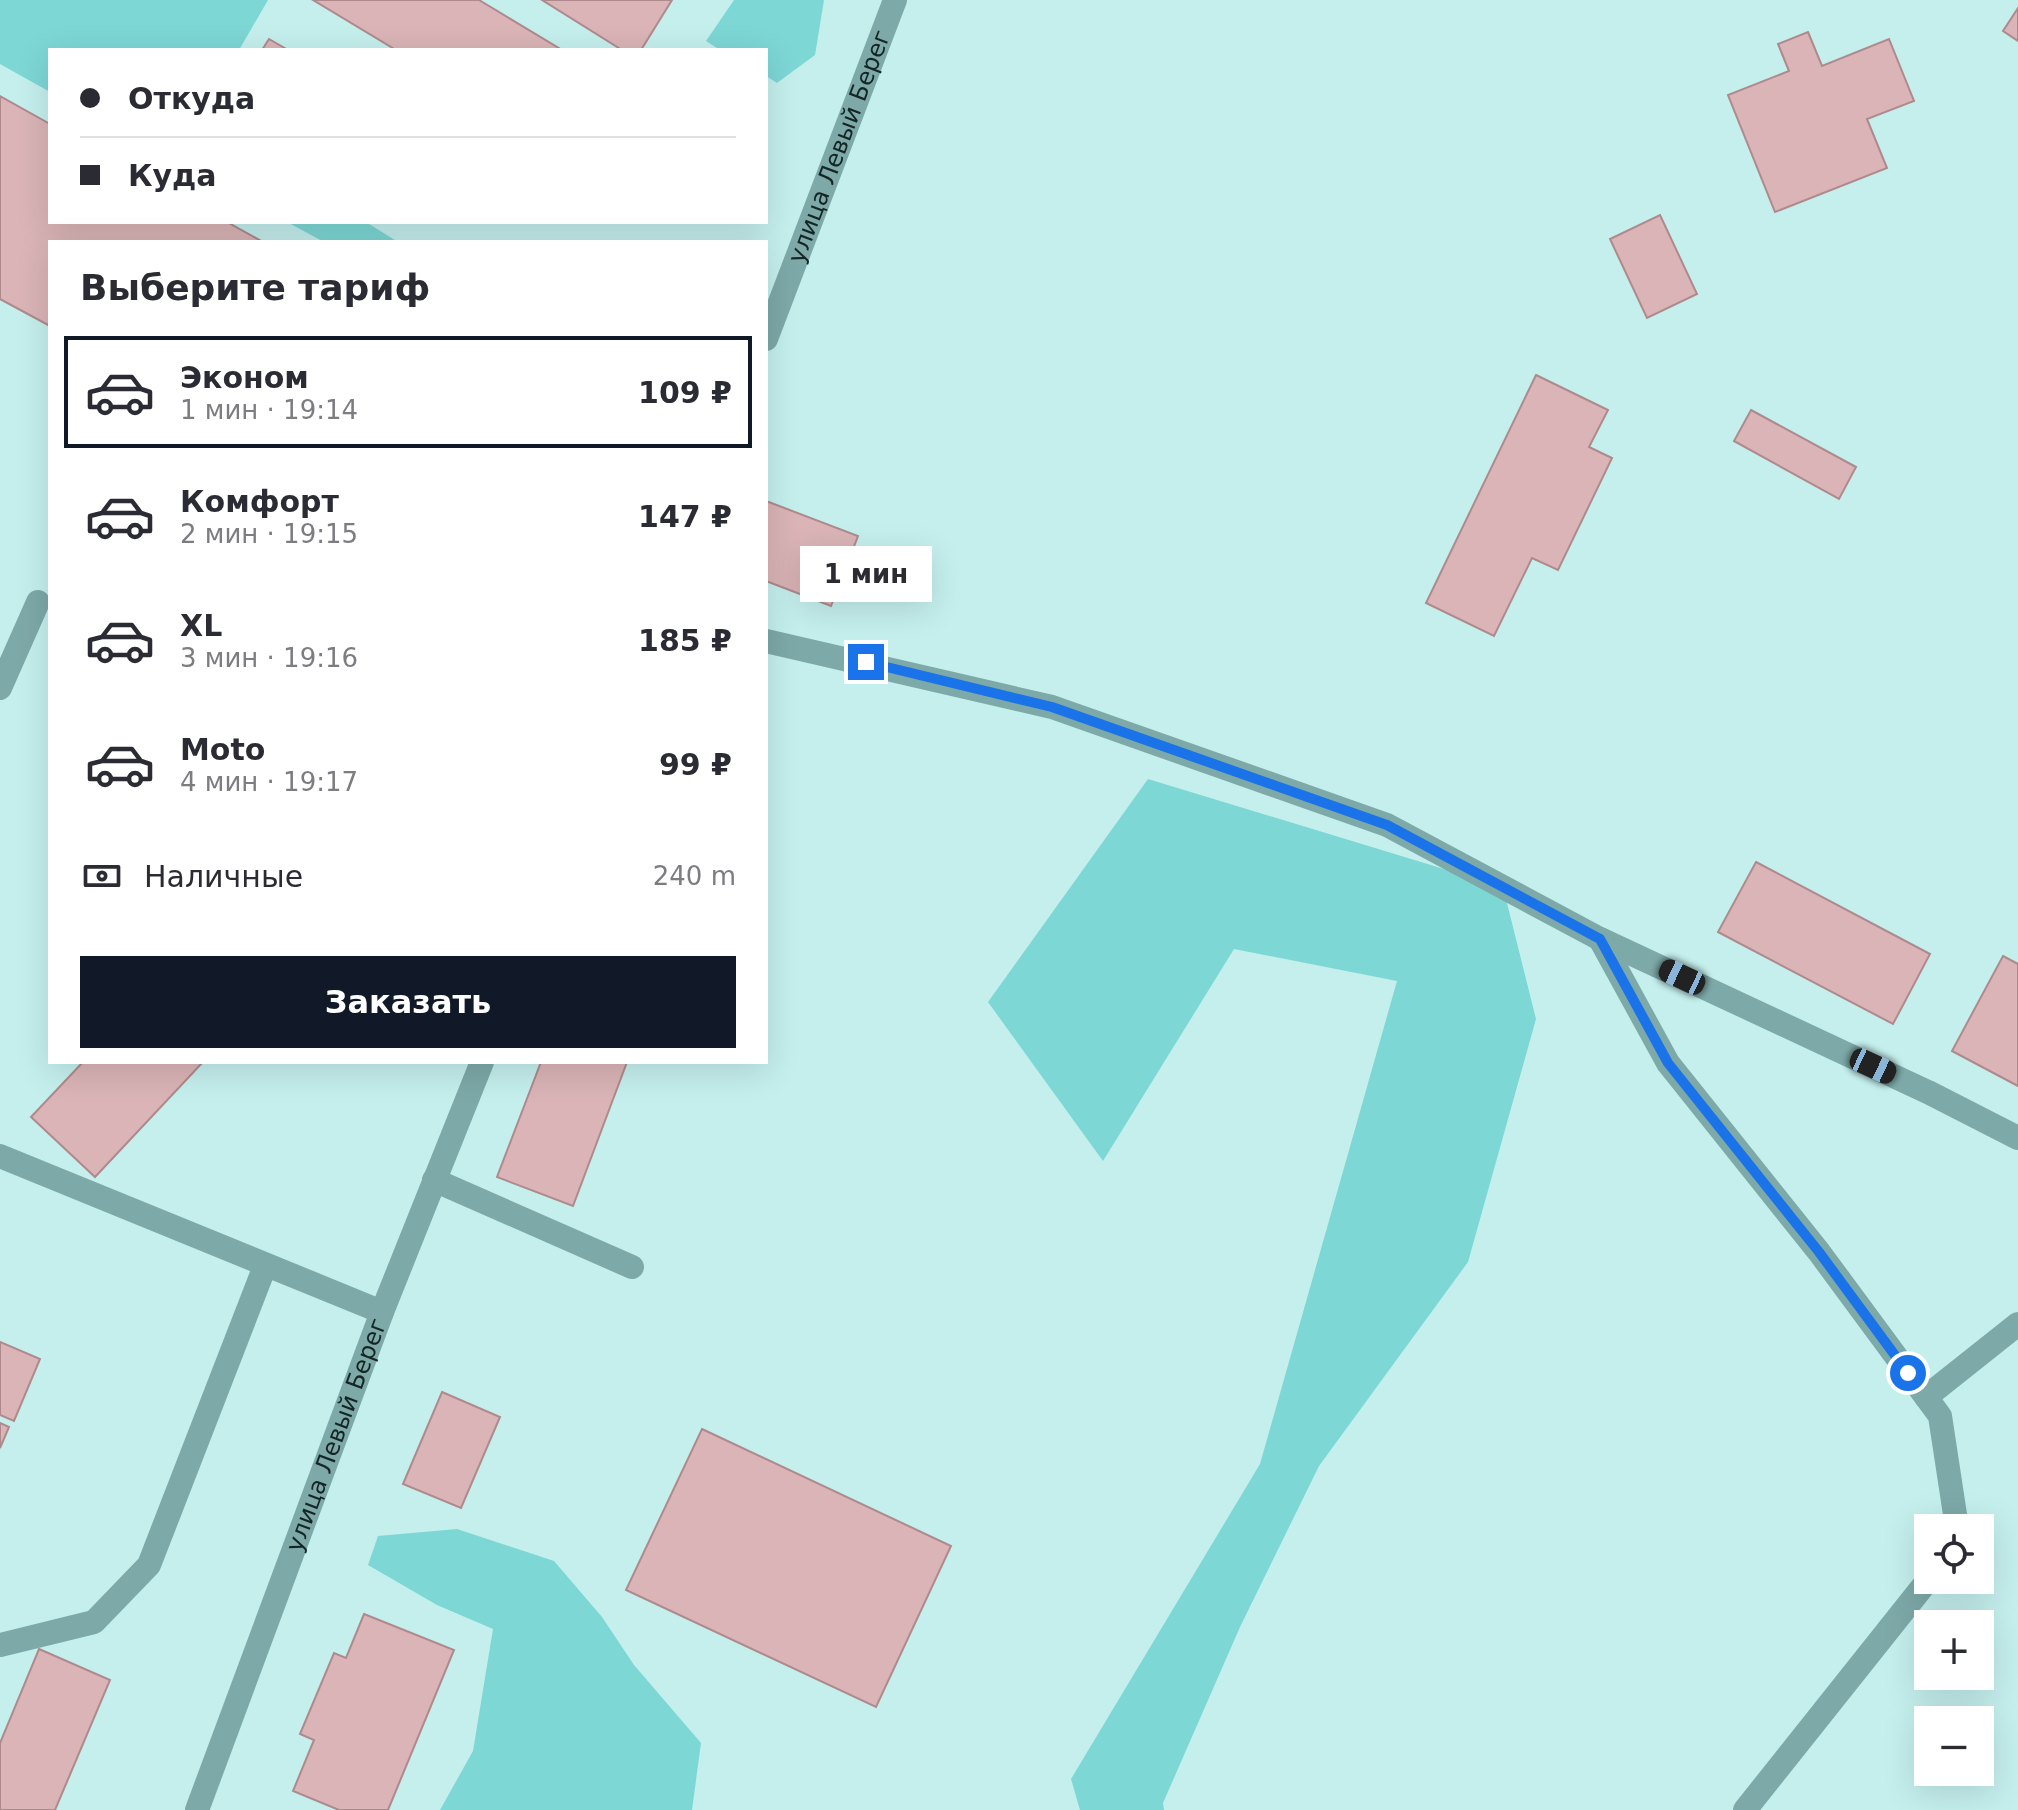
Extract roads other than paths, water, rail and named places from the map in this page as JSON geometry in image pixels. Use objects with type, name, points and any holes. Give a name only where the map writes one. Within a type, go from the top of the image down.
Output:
[{"type":"street","name":"улица Левый Берег","points":[[768,334],[895,0]]},
{"type":"street","points":[[0,688],[38,602]]},
{"type":"street","points":[[768,641],[1052,707],[1387,825],[1600,939],[1928,1092],[2018,1138]]},
{"type":"street","points":[[1600,939],[1668,1063],[1819,1252],[1940,1416],[1955,1514]]},
{"type":"street","name":"улица Левый Берег","points":[[197,1810],[382,1312],[481,1064]]},
{"type":"street","points":[[0,1156],[382,1312]]},
{"type":"street","points":[[434,1180],[632,1267]]},
{"type":"street","points":[[0,1645],[94,1622],[149,1565],[265,1266]]},
{"type":"street","points":[[1926,1397],[2018,1324]]},
{"type":"street","points":[[1745,1810],[1917,1594]]}]
